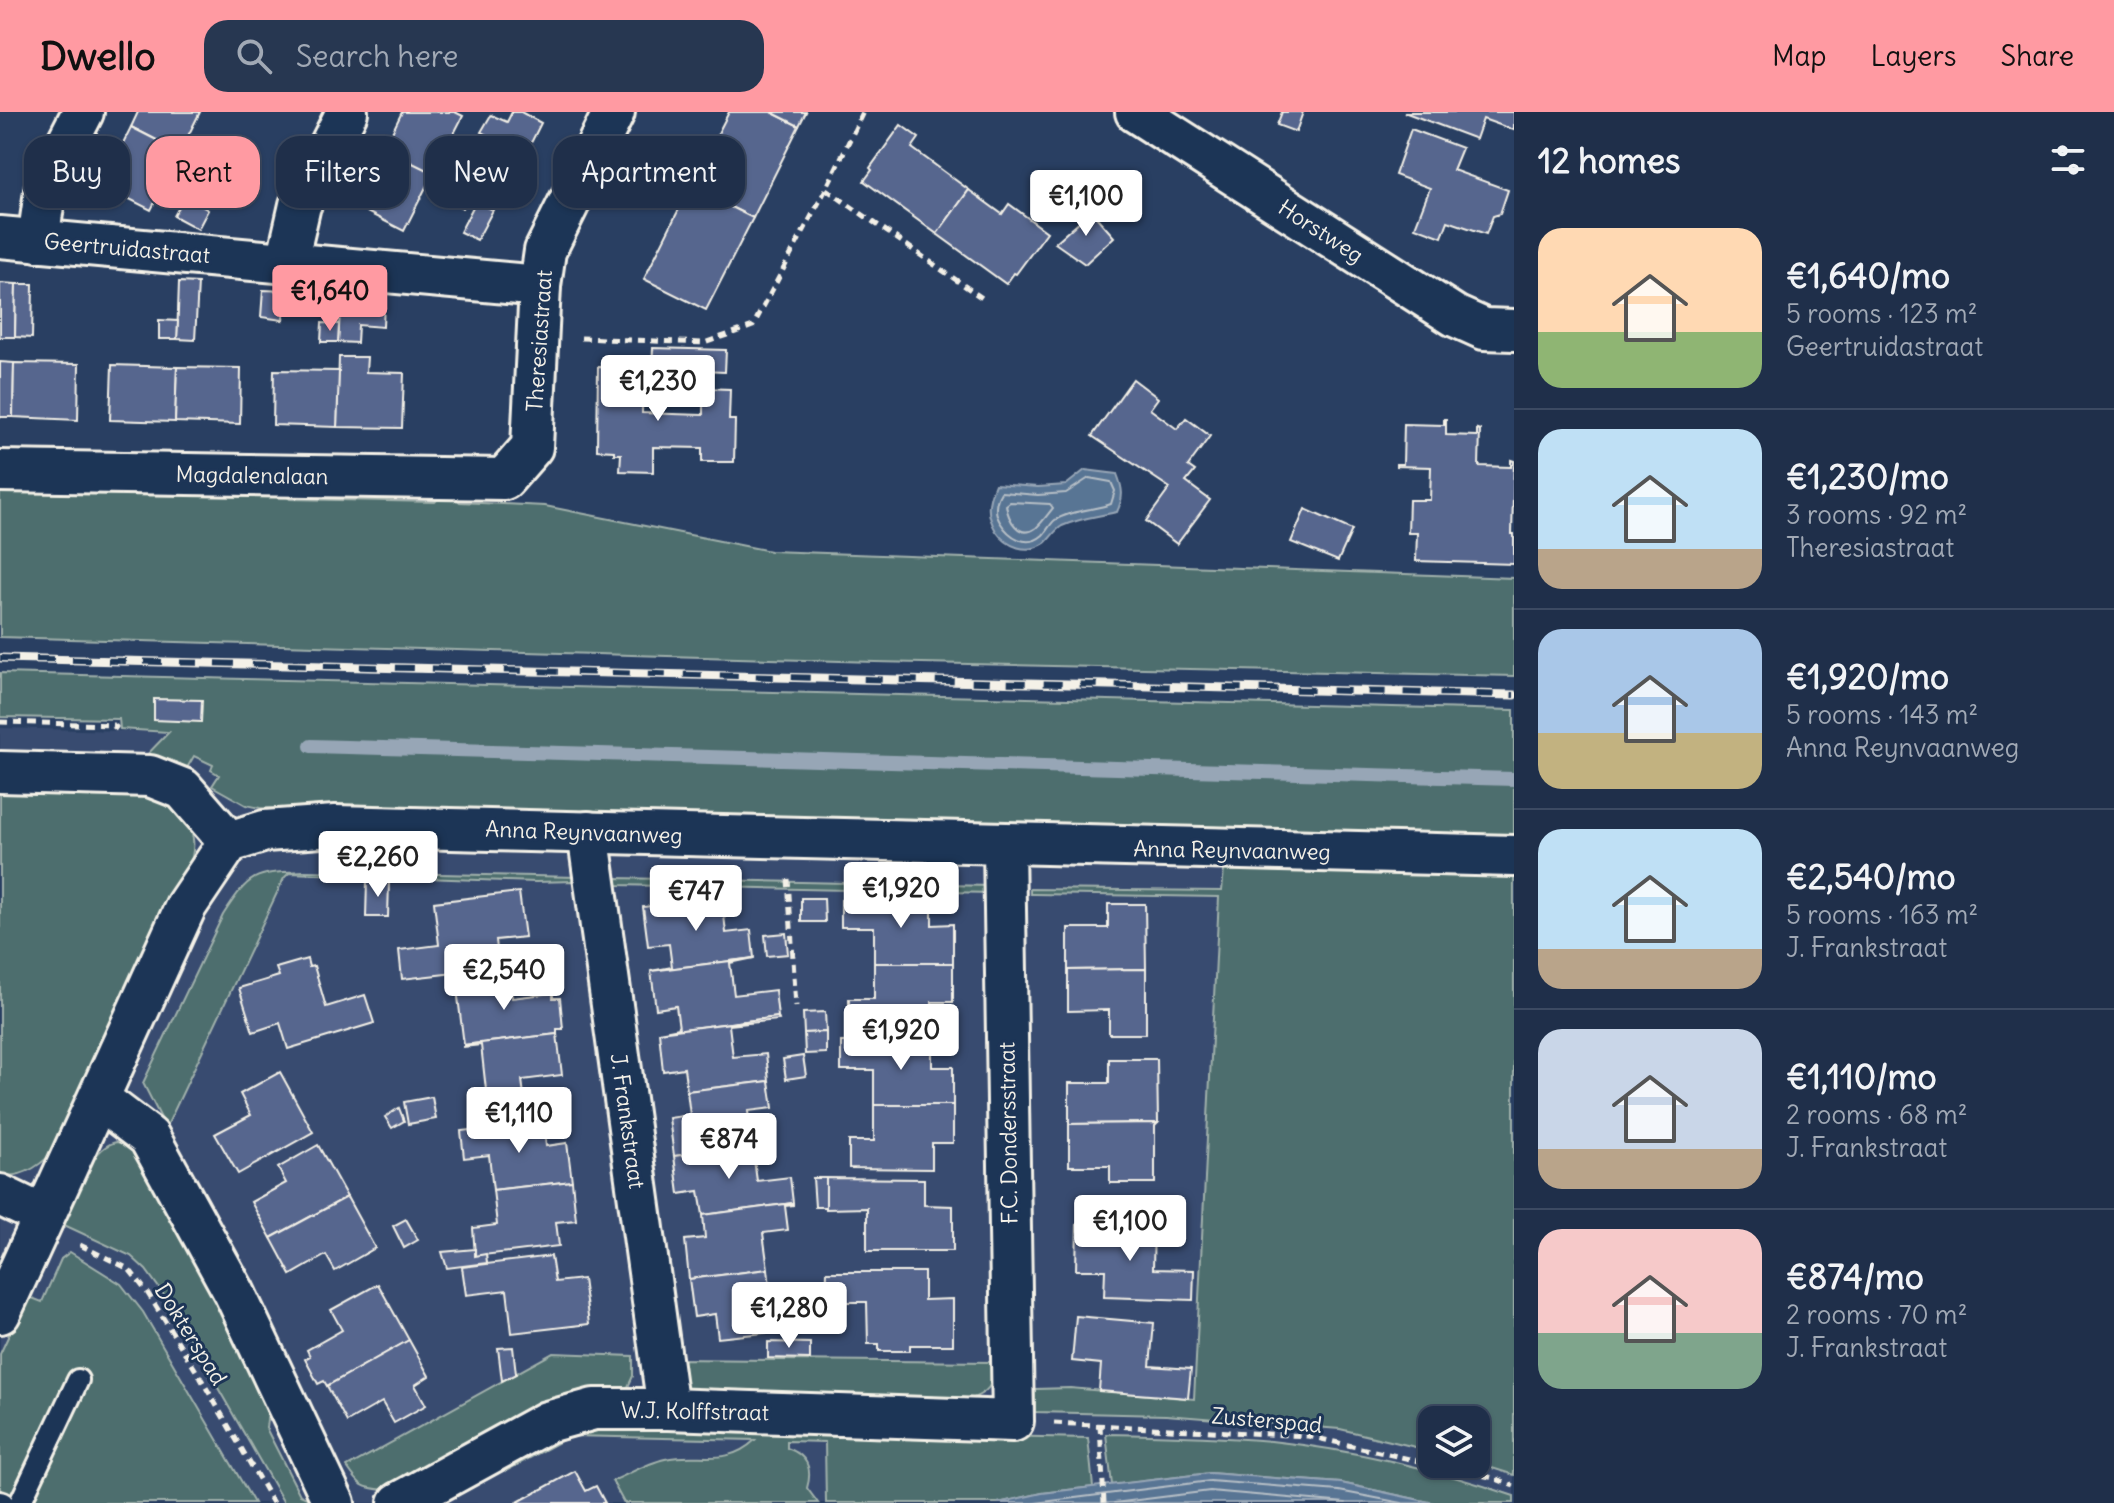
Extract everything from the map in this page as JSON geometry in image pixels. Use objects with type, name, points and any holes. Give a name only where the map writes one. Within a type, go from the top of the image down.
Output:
[{"type":"street","points":[[19,239],[83,112]]},
{"type":"street","points":[[287,262],[300,205],[347,112]]},
{"type":"street","name":"Theresiastraat","points":[[504,479],[532,447],[540,286],[545,251],[614,112]]},
{"type":"street","name":"Horstweg","points":[[1136,112],[1455,316],[1484,329],[1514,330]]},
{"type":"street","name":"Geertruidastraat","points":[[19,239],[540,286]]},
{"type":"street","name":"Magdalenalaan","points":[[0,471],[504,479]]},
{"type":"street","points":[[0,772],[150,776],[183,789],[229,842],[186,906],[0,1313]]},
{"type":"street","name":"Anna Reynvaanweg","points":[[229,842],[265,831],[335,826],[1514,856]]},
{"type":"street","name":"J. Frankstraat","points":[[588,832],[668,1409]]},
{"type":"street","name":"F.C. Dondersstraat","points":[[1004,845],[1013,1421]]},
{"type":"street","points":[[99,1099],[149,1137],[234,1292],[334,1503]]},
{"type":"street","points":[[0,1195],[41,1222]]},
{"type":"street","name":"W.J. Kolffstraat","points":[[399,1503],[547,1422],[594,1409],[1013,1421]]},
{"type":"lane","points":[[20,1503],[78,1380]]},
{"type":"path","points":[[538,335],[704,343],[753,326],[863,112]]},
{"type":"path","points":[[826,189],[982,298]]},
{"type":"path","points":[[788,838],[796,1007]]},
{"type":"path","name":"Dokterspad","points":[[41,1222],[129,1269],[147,1292],[200,1377],[273,1503]]},
{"type":"path","name":"Zusterspad","points":[[1013,1421],[1308,1436],[1494,1478],[1514,1486]]},
{"type":"path","points":[[1100,1425],[1104,1503]]},
{"type":"shaded area","points":[[0,728],[246,734],[1514,827],[1514,1503],[0,1503]]},
{"type":"green space","points":[[272,485],[290,499],[435,502],[447,490],[460,502],[545,506],[770,551],[1514,578],[1514,676],[875,662],[0,637],[0,490],[257,496]]},
{"type":"green space","points":[[0,673],[1514,710],[1514,838],[260,808],[246,805],[212,786],[219,775],[211,770],[213,765],[194,756],[184,773],[137,765],[169,732],[120,729],[119,719],[0,717]]},
{"type":"green space","points":[[0,786],[166,795],[189,827],[193,844],[184,883],[58,1145],[33,1168],[9,1176],[0,1175]]},
{"type":"green space","points":[[1224,869],[1514,876],[1514,1475],[1490,1467],[1490,1406],[1418,1406],[1418,1448],[1340,1429],[1166,1415],[1035,1412],[1035,1389],[1070,1388],[1194,1399],[1219,897],[1030,894],[1030,889],[1222,891]]},
{"type":"green space","points":[[304,871],[578,877],[581,898],[576,898],[574,881],[289,873],[166,1128],[143,1083],[223,915],[240,890],[255,878],[264,874]]},
{"type":"green space","points":[[616,878],[992,886],[992,893],[617,885]]},
{"type":"green space","points":[[117,1142],[130,1146],[136,1154],[269,1403],[266,1428],[300,1495],[318,1503],[284,1503],[167,1299],[146,1270],[131,1256],[62,1224],[90,1163],[107,1146]]},
{"type":"green space","points":[[70,1252],[121,1284],[143,1312],[254,1503],[0,1503],[0,1354],[27,1296],[42,1302],[61,1259]]},
{"type":"green space","points":[[553,1353],[633,1356],[633,1376],[627,1389],[542,1403],[385,1490],[362,1485],[347,1467]]},
{"type":"green space","points":[[675,1359],[994,1362],[989,1388],[966,1401],[689,1391],[678,1374]]},
{"type":"green space","points":[[598,1427],[1088,1438],[1093,1487],[1042,1493],[998,1503],[826,1503],[825,1442],[787,1441],[787,1448],[807,1463],[807,1488],[818,1503],[624,1503],[612,1481],[665,1459],[733,1454],[755,1440],[570,1436],[506,1471],[501,1462],[555,1433]]},
{"type":"green space","points":[[1106,1434],[1188,1436],[1302,1445],[1394,1462],[1418,1468],[1418,1478],[1458,1478],[1514,1496],[1514,1503],[1434,1503],[1341,1483],[1210,1473],[1112,1485]]},
{"type":"water","points":[[1085,470],[1117,474],[1122,493],[1117,512],[1062,526],[1038,547],[1018,548],[996,531],[989,508],[995,484],[1066,485]]},
{"type":"water","points":[[1210,1473],[1341,1483],[1434,1503],[998,1503],[1042,1493]]},
{"type":"building","points":[[138,112],[200,112],[188,136],[149,136],[131,127]]},
{"type":"building","points":[[402,112],[455,112],[463,116],[453,136],[425,136],[425,170],[409,162],[409,136],[390,136]]},
{"type":"building","points":[[512,112],[521,112],[541,123],[534,136],[489,136],[481,132],[491,115],[507,122]]},
{"type":"building","points":[[729,112],[771,112],[799,126],[753,218],[733,208],[745,208],[745,136],[717,136]]},
{"type":"building","points":[[771,112],[806,112],[799,126]]},
{"type":"building","points":[[1282,112],[1303,112],[1296,132],[1277,125]]},
{"type":"building","points":[[1404,112],[1514,112],[1514,130],[1483,119],[1476,139]]},
{"type":"building","points":[[901,125],[919,138],[912,148],[969,190],[937,234],[864,181]]},
{"type":"building","points":[[131,127],[149,136],[146,136],[146,207],[130,199],[130,136],[126,136]]},
{"type":"building","points":[[1411,129],[1462,148],[1453,170],[1508,190],[1500,214],[1493,216],[1486,234],[1448,221],[1442,237],[1415,227],[1430,188],[1395,175]]},
{"type":"building","points":[[409,161],[425,169],[425,189],[404,231],[359,208],[409,208]]},
{"type":"building","points":[[969,190],[1002,214],[1009,204],[1047,232],[1006,284],[937,234]]},
{"type":"building","points":[[178,208],[208,210],[198,229],[174,216]]},
{"type":"building","points":[[472,208],[493,210],[477,240],[460,232]]},
{"type":"building","points":[[680,208],[733,208],[753,218],[706,310],[644,279]]},
{"type":"building","points":[[1091,211],[1114,237],[1085,264],[1055,243]]},
{"type":"building","points":[[179,282],[198,283],[195,340],[177,339]]},
{"type":"building","points":[[0,283],[16,284],[15,337],[0,337]]},
{"type":"building","points":[[16,284],[33,284],[32,338],[15,337]]},
{"type":"building","points":[[263,290],[286,291],[283,320],[261,317]]},
{"type":"building","points":[[341,299],[384,301],[383,327],[358,325],[357,343],[338,342]]},
{"type":"building","points":[[159,320],[178,321],[177,339],[159,339]]},
{"type":"building","points":[[322,323],[339,324],[338,342],[321,342]]},
{"type":"building","points":[[653,348],[726,350],[725,372],[652,369]]},
{"type":"building","points":[[339,357],[367,357],[366,372],[404,373],[402,428],[337,427]]},
{"type":"building","points":[[0,362],[14,363],[13,417],[0,417]]},
{"type":"building","points":[[14,363],[79,364],[78,420],[13,417]]},
{"type":"building","points":[[112,365],[177,367],[175,422],[110,420]]},
{"type":"building","points":[[177,367],[241,368],[240,424],[175,422]]},
{"type":"building","points":[[598,367],[643,368],[642,413],[703,415],[703,388],[730,389],[729,420],[735,420],[734,462],[702,462],[702,448],[653,447],[653,472],[620,471],[621,454],[597,450]]},
{"type":"building","points":[[274,370],[339,371],[337,427],[273,425]]},
{"type":"building","points":[[1133,379],[1158,398],[1150,409],[1177,429],[1186,418],[1210,436],[1188,466],[1195,471],[1186,482],[1210,500],[1177,544],[1146,521],[1170,488],[1092,436]]},
{"type":"building","points":[[1444,419],[1446,435],[1477,436],[1477,429],[1480,430],[1479,466],[1511,467],[1511,460],[1514,461],[1514,564],[1416,561],[1417,533],[1408,533],[1409,500],[1430,500],[1431,467],[1396,464],[1403,464],[1404,424],[1444,425]]},
{"type":"building","points":[[1305,509],[1352,530],[1338,561],[1291,542]]},
{"type":"building","points":[[154,699],[202,700],[201,722],[154,720]]},
{"type":"building","points":[[367,881],[389,881],[388,917],[366,917]]},
{"type":"building","points":[[519,892],[525,937],[496,940],[499,968],[402,979],[399,950],[439,945],[434,902]]},
{"type":"building","points":[[722,897],[726,933],[751,930],[754,958],[651,971],[672,967],[669,944],[648,946],[643,907]]},
{"type":"building","points":[[801,898],[824,898],[825,922],[801,922]]},
{"type":"building","points":[[841,900],[932,900],[932,925],[953,924],[953,963],[874,963],[874,927],[841,927]]},
{"type":"building","points":[[1108,904],[1145,904],[1146,969],[1068,970],[1068,928],[1108,928]]},
{"type":"building","points":[[786,933],[788,954],[767,956],[765,935]]},
{"type":"building","points":[[754,958],[730,963],[734,995],[775,990],[778,1017],[659,1032],[679,1028],[676,1006],[656,1009],[651,971]]},
{"type":"building","points":[[307,959],[309,967],[314,966],[326,1007],[365,995],[374,1023],[288,1049],[280,1023],[253,1032],[239,988],[279,976],[276,968]]},
{"type":"building","points":[[874,963],[953,963],[953,1002],[932,1002],[932,1027],[849,1027],[849,999],[874,999]]},
{"type":"building","points":[[1146,969],[1146,1034],[1109,1034],[1109,1010],[1068,1011],[1068,970]]},
{"type":"building","points":[[510,974],[512,998],[553,993],[553,998],[560,998],[563,1029],[557,1029],[557,1034],[464,1045],[456,981]]},
{"type":"building","points":[[825,1012],[826,1032],[804,1033],[803,1013]]},
{"type":"building","points":[[778,1017],[779,1020],[729,1025],[733,1057],[766,1054],[769,1081],[687,1091],[684,1068],[663,1071],[659,1032]]},
{"type":"building","points":[[826,1032],[826,1053],[805,1054],[804,1033]]},
{"type":"building","points":[[557,1034],[562,1075],[522,1080],[525,1103],[488,1108],[481,1045],[464,1045]]},
{"type":"building","points":[[932,1041],[932,1067],[953,1067],[953,1105],[874,1105],[874,1070],[841,1070],[841,1042]]},
{"type":"building","points":[[803,1056],[806,1076],[786,1079],[783,1059]]},
{"type":"building","points":[[1109,1059],[1157,1059],[1158,1123],[1069,1124],[1069,1083],[1109,1083]]},
{"type":"building","points":[[280,1072],[313,1132],[238,1174],[215,1134],[251,1115],[240,1094]]},
{"type":"building","points":[[769,1081],[773,1108],[748,1111],[752,1146],[674,1156],[669,1118],[690,1115],[687,1091]]},
{"type":"building","points":[[432,1097],[436,1119],[408,1124],[404,1102]]},
{"type":"building","points":[[874,1105],[953,1105],[953,1143],[932,1143],[932,1169],[849,1168],[849,1141],[874,1141]]},
{"type":"building","points":[[399,1108],[404,1121],[392,1128],[385,1117]]},
{"type":"building","points":[[543,1121],[546,1146],[567,1143],[572,1181],[493,1190],[489,1155],[464,1158],[461,1131]]},
{"type":"building","points":[[1158,1123],[1155,1126],[1155,1183],[1110,1183],[1110,1166],[1069,1166],[1069,1124]]},
{"type":"building","points":[[318,1145],[347,1197],[271,1238],[251,1202],[286,1183],[278,1168]]},
{"type":"building","points":[[752,1146],[757,1181],[790,1177],[793,1203],[703,1215],[699,1191],[679,1194],[674,1156]]},
{"type":"building","points":[[813,1178],[826,1178],[826,1207],[815,1207]]},
{"type":"building","points":[[826,1178],[924,1179],[924,1205],[953,1206],[953,1251],[867,1251],[867,1208],[826,1209]]},
{"type":"building","points":[[572,1181],[576,1220],[556,1222],[559,1246],[475,1256],[473,1228],[497,1225],[493,1190]]},
{"type":"building","points":[[347,1197],[375,1248],[335,1271],[326,1255],[291,1275],[271,1238]]},
{"type":"building","points":[[1155,1201],[1174,1201],[1174,1221],[1155,1221]]},
{"type":"building","points":[[793,1203],[785,1206],[788,1230],[763,1233],[768,1269],[689,1279],[685,1240],[705,1238],[703,1215]]},
{"type":"building","points":[[406,1219],[418,1240],[404,1248],[393,1226]]},
{"type":"building","points":[[1077,1224],[1154,1226],[1153,1269],[1194,1270],[1193,1300],[1104,1297],[1105,1270],[1076,1270]]},
{"type":"building","points":[[475,1249],[475,1256],[486,1254],[487,1263],[447,1268],[442,1252]]},
{"type":"building","points":[[551,1256],[555,1282],[583,1279],[589,1324],[512,1333],[507,1290],[466,1295],[462,1267]]},
{"type":"building","points":[[768,1269],[772,1304],[805,1300],[808,1328],[718,1338],[715,1314],[694,1317],[689,1279]]},
{"type":"building","points":[[827,1272],[924,1272],[924,1300],[953,1299],[953,1345],[910,1345],[910,1351],[879,1351],[879,1344],[868,1344],[867,1302],[826,1302]]},
{"type":"building","points":[[378,1284],[409,1340],[327,1386],[324,1381],[318,1384],[305,1359],[310,1356],[307,1350],[342,1330],[331,1310]]},
{"type":"building","points":[[1076,1316],[1154,1323],[1150,1366],[1191,1369],[1188,1398],[1099,1391],[1101,1364],[1072,1361]]},
{"type":"building","points":[[409,1340],[429,1376],[415,1385],[426,1405],[394,1423],[382,1402],[347,1422],[327,1386]]},
{"type":"building","points":[[768,1342],[810,1343],[810,1359],[768,1358]]},
{"type":"building","points":[[513,1347],[516,1374],[502,1381],[498,1348]]},
{"type":"building","points":[[575,1471],[586,1491],[596,1486],[605,1503],[516,1503]]},
{"type":"waterway","points":[[311,746],[1514,779]]},
{"type":"railway","points":[[0,658],[1514,695]]}]
